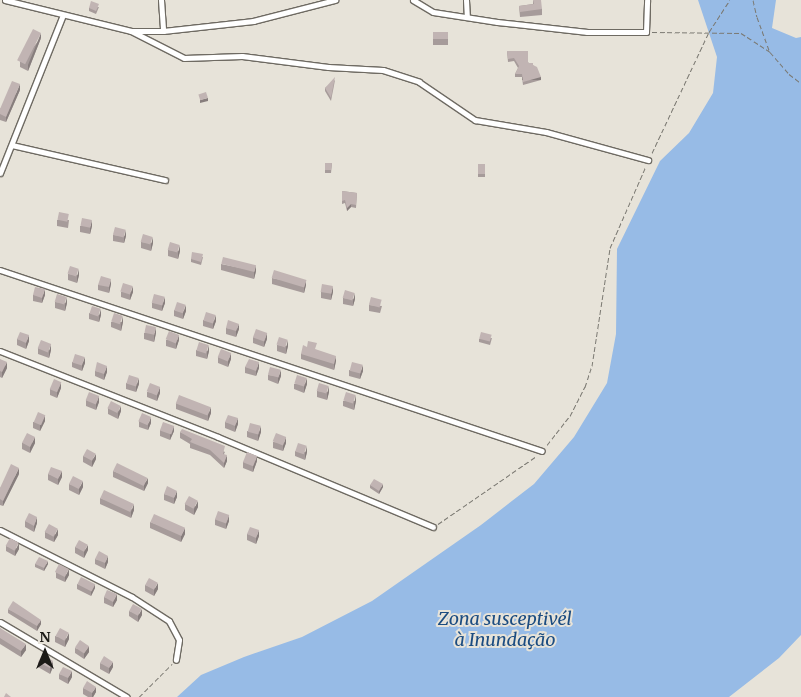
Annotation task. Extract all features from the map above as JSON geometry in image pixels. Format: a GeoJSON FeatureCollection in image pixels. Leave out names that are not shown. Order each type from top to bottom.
{"type":"FeatureCollection","features":[{"type":"Feature","properties":{"kind":"lane"},"geometry":{"type":"LineString","coordinates":[[5,0],[131,31],[163,31],[253,21],[335,0]]}},
{"type":"Feature","properties":{"kind":"lane"},"geometry":{"type":"LineString","coordinates":[[161,0],[163,31]]}},
{"type":"Feature","properties":{"kind":"lane"},"geometry":{"type":"LineString","coordinates":[[413,0],[433,12],[553,29],[646,32],[646,0]]}},
{"type":"Feature","properties":{"kind":"lane"},"geometry":{"type":"LineString","coordinates":[[466,0],[467,17]]}},
{"type":"Feature","properties":{"kind":"lane"},"geometry":{"type":"LineString","coordinates":[[0,173],[63,15]]}},
{"type":"Feature","properties":{"kind":"lane"},"geometry":{"type":"LineString","coordinates":[[131,31],[184,58],[242,56],[328,67],[383,70],[419,82],[475,120],[546,132],[648,160]]}},
{"type":"Feature","properties":{"kind":"lane"},"geometry":{"type":"LineString","coordinates":[[12,145],[165,180]]}},
{"type":"Feature","properties":{"kind":"lane"},"geometry":{"type":"LineString","coordinates":[[0,270],[542,451]]}},
{"type":"Feature","properties":{"kind":"lane"},"geometry":{"type":"LineString","coordinates":[[0,351],[218,437],[433,527]]}},
{"type":"Feature","properties":{"kind":"lane"},"geometry":{"type":"LineString","coordinates":[[0,530],[132,597],[169,621],[179,640],[176,660]]}},
{"type":"Feature","properties":{"kind":"lane"},"geometry":{"type":"LineString","coordinates":[[0,622],[127,697]]}},
{"type":"Feature","properties":{"kind":"path"},"geometry":{"type":"LineString","coordinates":[[433,527],[524,467],[542,451],[570,416],[588,380],[592,366],[610,248],[648,160],[709,32],[730,0]]}},
{"type":"Feature","properties":{"kind":"path"},"geometry":{"type":"LineString","coordinates":[[753,0],[770,52]]}},
{"type":"Feature","properties":{"kind":"path"},"geometry":{"type":"LineString","coordinates":[[646,32],[741,33],[770,52],[789,74],[801,83]]}},
{"type":"Feature","properties":{"kind":"path"},"geometry":{"type":"LineString","coordinates":[[139,697],[176,660]]}},
{"type":"Feature","properties":{"kind":"water","name":"Zona susceptivél à Inundação"},"geometry":{"type":"Polygon","coordinates":[[[698,0],[776,0],[772,28],[796,38],[801,37],[801,635],[779,658],[729,697],[177,697],[201,675],[244,657],[302,637],[372,601],[481,525],[534,484],[574,437],[607,383],[616,334],[617,249],[660,161],[689,133],[713,93],[717,57],[698,0]]]}},
{"type":"Feature","properties":{"kind":"building"},"geometry":{"type":"Polygon","coordinates":[[[533,0],[541,0],[542,9],[520,12],[519,6],[534,4],[533,0]]]}},
{"type":"Feature","properties":{"kind":"building"},"geometry":{"type":"Polygon","coordinates":[[[91,1],[99,4],[96,11],[89,8],[91,1]]]}},
{"type":"Feature","properties":{"kind":"building"},"geometry":{"type":"Polygon","coordinates":[[[33,29],[41,33],[25,64],[17,60],[33,29]]]}},
{"type":"Feature","properties":{"kind":"building"},"geometry":{"type":"Polygon","coordinates":[[[433,32],[448,32],[448,39],[433,39],[433,32]]]}},
{"type":"Feature","properties":{"kind":"building"},"geometry":{"type":"Polygon","coordinates":[[[507,51],[528,51],[528,63],[533,63],[537,67],[541,77],[523,82],[522,74],[515,74],[519,66],[514,58],[508,59],[507,51]]]}},
{"type":"Feature","properties":{"kind":"building"},"geometry":{"type":"Polygon","coordinates":[[[335,77],[331,98],[325,88],[335,77]]]}},
{"type":"Feature","properties":{"kind":"building"},"geometry":{"type":"Polygon","coordinates":[[[12,81],[20,84],[6,117],[0,114],[0,109],[12,81]]]}},
{"type":"Feature","properties":{"kind":"building"},"geometry":{"type":"Polygon","coordinates":[[[206,92],[208,98],[200,100],[198,94],[206,92]]]}},
{"type":"Feature","properties":{"kind":"building"},"geometry":{"type":"Polygon","coordinates":[[[325,163],[332,163],[331,170],[325,170],[325,163]]]}},
{"type":"Feature","properties":{"kind":"building"},"geometry":{"type":"Polygon","coordinates":[[[478,164],[485,164],[485,174],[478,174],[478,164]]]}},
{"type":"Feature","properties":{"kind":"building"},"geometry":{"type":"Polygon","coordinates":[[[342,191],[357,193],[356,205],[351,204],[347,208],[345,200],[342,201],[342,191]]]}},
{"type":"Feature","properties":{"kind":"building"},"geometry":{"type":"Polygon","coordinates":[[[59,212],[69,214],[67,222],[57,220],[59,212]]]}},
{"type":"Feature","properties":{"kind":"building"},"geometry":{"type":"Polygon","coordinates":[[[82,218],[92,220],[90,228],[80,226],[82,218]]]}},
{"type":"Feature","properties":{"kind":"building"},"geometry":{"type":"Polygon","coordinates":[[[115,227],[126,230],[124,238],[113,235],[115,227]]]}},
{"type":"Feature","properties":{"kind":"building"},"geometry":{"type":"Polygon","coordinates":[[[143,234],[153,237],[150,245],[141,242],[143,234]]]}},
{"type":"Feature","properties":{"kind":"building"},"geometry":{"type":"Polygon","coordinates":[[[170,242],[180,245],[177,253],[168,250],[170,242]]]}},
{"type":"Feature","properties":{"kind":"building"},"geometry":{"type":"Polygon","coordinates":[[[192,252],[203,254],[201,262],[191,259],[192,252]]]}},
{"type":"Feature","properties":{"kind":"building"},"geometry":{"type":"Polygon","coordinates":[[[223,257],[256,265],[254,272],[221,264],[223,257]]]}},
{"type":"Feature","properties":{"kind":"building"},"geometry":{"type":"Polygon","coordinates":[[[70,266],[79,269],[76,276],[68,274],[70,266]]]}},
{"type":"Feature","properties":{"kind":"building"},"geometry":{"type":"Polygon","coordinates":[[[274,270],[307,280],[304,288],[272,278],[274,270]]]}},
{"type":"Feature","properties":{"kind":"building"},"geometry":{"type":"Polygon","coordinates":[[[101,276],[111,279],[109,287],[98,285],[101,276]]]}},
{"type":"Feature","properties":{"kind":"building"},"geometry":{"type":"Polygon","coordinates":[[[123,283],[133,286],[130,295],[120,292],[123,283]]]}},
{"type":"Feature","properties":{"kind":"building"},"geometry":{"type":"Polygon","coordinates":[[[322,284],[333,286],[331,294],[321,292],[322,284]]]}},
{"type":"Feature","properties":{"kind":"building"},"geometry":{"type":"Polygon","coordinates":[[[35,287],[45,289],[42,298],[33,295],[35,287]]]}},
{"type":"Feature","properties":{"kind":"building"},"geometry":{"type":"Polygon","coordinates":[[[345,290],[355,293],[352,301],[343,298],[345,290]]]}},
{"type":"Feature","properties":{"kind":"building"},"geometry":{"type":"Polygon","coordinates":[[[57,294],[67,297],[64,305],[55,302],[57,294]]]}},
{"type":"Feature","properties":{"kind":"building"},"geometry":{"type":"Polygon","coordinates":[[[154,294],[165,297],[162,306],[152,303],[154,294]]]}},
{"type":"Feature","properties":{"kind":"building"},"geometry":{"type":"Polygon","coordinates":[[[371,297],[382,300],[380,308],[369,305],[371,297]]]}},
{"type":"Feature","properties":{"kind":"building"},"geometry":{"type":"Polygon","coordinates":[[[177,302],[186,305],[183,313],[174,311],[177,302]]]}},
{"type":"Feature","properties":{"kind":"building"},"geometry":{"type":"Polygon","coordinates":[[[92,306],[101,309],[98,316],[90,314],[92,306]]]}},
{"type":"Feature","properties":{"kind":"building"},"geometry":{"type":"Polygon","coordinates":[[[206,312],[216,315],[213,324],[203,321],[206,312]]]}},
{"type":"Feature","properties":{"kind":"building"},"geometry":{"type":"Polygon","coordinates":[[[114,313],[123,316],[120,324],[111,322],[114,313]]]}},
{"type":"Feature","properties":{"kind":"building"},"geometry":{"type":"Polygon","coordinates":[[[228,320],[239,324],[236,331],[226,328],[228,320]]]}},
{"type":"Feature","properties":{"kind":"building"},"geometry":{"type":"Polygon","coordinates":[[[146,325],[156,327],[154,335],[144,333],[146,325]]]}},
{"type":"Feature","properties":{"kind":"building"},"geometry":{"type":"Polygon","coordinates":[[[256,329],[267,333],[264,342],[253,337],[256,329]]]}},
{"type":"Feature","properties":{"kind":"building"},"geometry":{"type":"Polygon","coordinates":[[[169,331],[179,335],[176,343],[166,339],[169,331]]]}},
{"type":"Feature","properties":{"kind":"building"},"geometry":{"type":"Polygon","coordinates":[[[20,332],[29,335],[26,343],[17,339],[20,332]]]}},
{"type":"Feature","properties":{"kind":"building"},"geometry":{"type":"Polygon","coordinates":[[[481,332],[492,335],[490,342],[479,339],[481,332]]]}},
{"type":"Feature","properties":{"kind":"building"},"geometry":{"type":"Polygon","coordinates":[[[279,337],[288,340],[285,347],[277,345],[279,337]]]}},
{"type":"Feature","properties":{"kind":"building"},"geometry":{"type":"Polygon","coordinates":[[[41,340],[51,344],[48,352],[38,348],[41,340]]]}},
{"type":"Feature","properties":{"kind":"building"},"geometry":{"type":"Polygon","coordinates":[[[308,341],[317,343],[315,349],[336,356],[334,364],[301,354],[303,345],[307,347],[308,341]]]}},
{"type":"Feature","properties":{"kind":"building"},"geometry":{"type":"Polygon","coordinates":[[[199,342],[209,345],[206,354],[196,351],[199,342]]]}},
{"type":"Feature","properties":{"kind":"building"},"geometry":{"type":"Polygon","coordinates":[[[221,349],[231,353],[228,361],[218,357],[221,349]]]}},
{"type":"Feature","properties":{"kind":"building"},"geometry":{"type":"Polygon","coordinates":[[[75,354],[85,357],[82,366],[72,363],[75,354]]]}},
{"type":"Feature","properties":{"kind":"building"},"geometry":{"type":"Polygon","coordinates":[[[0,359],[7,362],[2,372],[0,371],[0,359]]]}},
{"type":"Feature","properties":{"kind":"building"},"geometry":{"type":"Polygon","coordinates":[[[249,359],[259,362],[256,371],[245,367],[249,359]]]}},
{"type":"Feature","properties":{"kind":"building"},"geometry":{"type":"Polygon","coordinates":[[[97,362],[107,366],[104,374],[95,371],[97,362]]]}},
{"type":"Feature","properties":{"kind":"building"},"geometry":{"type":"Polygon","coordinates":[[[352,362],[363,365],[360,374],[350,371],[352,362]]]}},
{"type":"Feature","properties":{"kind":"building"},"geometry":{"type":"Polygon","coordinates":[[[270,367],[281,370],[279,378],[268,375],[270,367]]]}},
{"type":"Feature","properties":{"kind":"building"},"geometry":{"type":"Polygon","coordinates":[[[129,375],[139,378],[136,387],[126,384],[129,375]]]}},
{"type":"Feature","properties":{"kind":"building"},"geometry":{"type":"Polygon","coordinates":[[[297,375],[307,378],[304,387],[294,384],[297,375]]]}},
{"type":"Feature","properties":{"kind":"building"},"geometry":{"type":"Polygon","coordinates":[[[54,379],[61,382],[57,392],[50,389],[54,379]]]}},
{"type":"Feature","properties":{"kind":"building"},"geometry":{"type":"Polygon","coordinates":[[[150,383],[160,387],[157,395],[147,391],[150,383]]]}},
{"type":"Feature","properties":{"kind":"building"},"geometry":{"type":"Polygon","coordinates":[[[319,383],[329,386],[326,394],[317,391],[319,383]]]}},
{"type":"Feature","properties":{"kind":"building"},"geometry":{"type":"Polygon","coordinates":[[[89,392],[99,396],[96,404],[86,400],[89,392]]]}},
{"type":"Feature","properties":{"kind":"building"},"geometry":{"type":"Polygon","coordinates":[[[346,392],[356,395],[353,404],[343,401],[346,392]]]}},
{"type":"Feature","properties":{"kind":"building"},"geometry":{"type":"Polygon","coordinates":[[[179,395],[211,407],[208,416],[176,403],[179,395]]]}},
{"type":"Feature","properties":{"kind":"building"},"geometry":{"type":"Polygon","coordinates":[[[111,401],[121,406],[117,413],[107,408],[111,401]]]}},
{"type":"Feature","properties":{"kind":"building"},"geometry":{"type":"Polygon","coordinates":[[[38,412],[45,415],[41,425],[34,422],[38,412]]]}},
{"type":"Feature","properties":{"kind":"building"},"geometry":{"type":"Polygon","coordinates":[[[142,413],[151,417],[147,425],[138,421],[142,413]]]}},
{"type":"Feature","properties":{"kind":"building"},"geometry":{"type":"Polygon","coordinates":[[[228,415],[238,418],[235,426],[225,422],[228,415]]]}},
{"type":"Feature","properties":{"kind":"building"},"geometry":{"type":"Polygon","coordinates":[[[163,422],[174,426],[171,435],[160,430],[163,422]]]}},
{"type":"Feature","properties":{"kind":"building"},"geometry":{"type":"Polygon","coordinates":[[[250,423],[261,426],[258,435],[248,432],[250,423]]]}},
{"type":"Feature","properties":{"kind":"building"},"geometry":{"type":"Polygon","coordinates":[[[182,429],[225,446],[223,454],[227,455],[224,463],[210,450],[190,442],[192,439],[180,432],[182,429]]]}},
{"type":"Feature","properties":{"kind":"building"},"geometry":{"type":"Polygon","coordinates":[[[27,433],[35,437],[30,447],[22,443],[27,433]]]}},
{"type":"Feature","properties":{"kind":"building"},"geometry":{"type":"Polygon","coordinates":[[[276,433],[286,437],[283,445],[273,441],[276,433]]]}},
{"type":"Feature","properties":{"kind":"building"},"geometry":{"type":"Polygon","coordinates":[[[298,443],[307,446],[304,454],[295,452],[298,443]]]}},
{"type":"Feature","properties":{"kind":"building"},"geometry":{"type":"Polygon","coordinates":[[[87,449],[96,454],[92,461],[83,456],[87,449]]]}},
{"type":"Feature","properties":{"kind":"building"},"geometry":{"type":"Polygon","coordinates":[[[247,452],[257,456],[253,466],[243,462],[247,452]]]}},
{"type":"Feature","properties":{"kind":"building"},"geometry":{"type":"Polygon","coordinates":[[[117,463],[148,478],[144,486],[113,471],[117,463]]]}},
{"type":"Feature","properties":{"kind":"building"},"geometry":{"type":"Polygon","coordinates":[[[11,464],[19,468],[3,501],[0,499],[0,488],[11,464]]]}},
{"type":"Feature","properties":{"kind":"building"},"geometry":{"type":"Polygon","coordinates":[[[51,467],[62,471],[58,479],[48,474],[51,467]]]}},
{"type":"Feature","properties":{"kind":"building"},"geometry":{"type":"Polygon","coordinates":[[[73,476],[83,481],[79,489],[69,484],[73,476]]]}},
{"type":"Feature","properties":{"kind":"building"},"geometry":{"type":"Polygon","coordinates":[[[374,479],[383,484],[379,491],[370,485],[374,479]]]}},
{"type":"Feature","properties":{"kind":"building"},"geometry":{"type":"Polygon","coordinates":[[[167,486],[177,491],[174,498],[164,494],[167,486]]]}},
{"type":"Feature","properties":{"kind":"building"},"geometry":{"type":"Polygon","coordinates":[[[104,490],[134,504],[130,512],[100,498],[104,490]]]}},
{"type":"Feature","properties":{"kind":"building"},"geometry":{"type":"Polygon","coordinates":[[[189,496],[198,501],[193,509],[185,504],[189,496]]]}},
{"type":"Feature","properties":{"kind":"building"},"geometry":{"type":"Polygon","coordinates":[[[218,511],[229,515],[226,524],[215,519],[218,511]]]}},
{"type":"Feature","properties":{"kind":"building"},"geometry":{"type":"Polygon","coordinates":[[[29,513],[37,517],[34,526],[25,521],[29,513]]]}},
{"type":"Feature","properties":{"kind":"building"},"geometry":{"type":"Polygon","coordinates":[[[154,514],[185,528],[181,536],[150,522],[154,514]]]}},
{"type":"Feature","properties":{"kind":"building"},"geometry":{"type":"Polygon","coordinates":[[[49,524],[58,529],[53,537],[45,532],[49,524]]]}},
{"type":"Feature","properties":{"kind":"building"},"geometry":{"type":"Polygon","coordinates":[[[250,527],[259,530],[256,538],[247,534],[250,527]]]}},
{"type":"Feature","properties":{"kind":"building"},"geometry":{"type":"Polygon","coordinates":[[[10,538],[19,543],[14,551],[6,546],[10,538]]]}},
{"type":"Feature","properties":{"kind":"building"},"geometry":{"type":"Polygon","coordinates":[[[79,540],[88,545],[84,552],[75,547],[79,540]]]}},
{"type":"Feature","properties":{"kind":"building"},"geometry":{"type":"Polygon","coordinates":[[[99,551],[108,556],[105,563],[95,559],[99,551]]]}},
{"type":"Feature","properties":{"kind":"building"},"geometry":{"type":"Polygon","coordinates":[[[39,557],[48,561],[44,568],[35,564],[39,557]]]}},
{"type":"Feature","properties":{"kind":"building"},"geometry":{"type":"Polygon","coordinates":[[[59,564],[69,569],[65,577],[55,572],[59,564]]]}},
{"type":"Feature","properties":{"kind":"building"},"geometry":{"type":"Polygon","coordinates":[[[81,577],[95,584],[92,591],[77,584],[81,577]]]}},
{"type":"Feature","properties":{"kind":"building"},"geometry":{"type":"Polygon","coordinates":[[[149,578],[158,583],[154,590],[145,585],[149,578]]]}},
{"type":"Feature","properties":{"kind":"building"},"geometry":{"type":"Polygon","coordinates":[[[107,590],[117,594],[113,602],[104,597],[107,590]]]}},
{"type":"Feature","properties":{"kind":"building"},"geometry":{"type":"Polygon","coordinates":[[[13,601],[41,620],[37,626],[8,609],[13,601]]]}},
{"type":"Feature","properties":{"kind":"building"},"geometry":{"type":"Polygon","coordinates":[[[133,604],[142,609],[138,616],[129,611],[133,604]]]}},
{"type":"Feature","properties":{"kind":"building"},"geometry":{"type":"Polygon","coordinates":[[[0,628],[26,644],[21,651],[0,638],[0,628]]]}},
{"type":"Feature","properties":{"kind":"building"},"geometry":{"type":"Polygon","coordinates":[[[60,628],[69,633],[64,641],[56,636],[60,628]]]}},
{"type":"Feature","properties":{"kind":"building"},"geometry":{"type":"Polygon","coordinates":[[[80,640],[89,646],[84,654],[75,647],[80,640]]]}},
{"type":"Feature","properties":{"kind":"building"},"geometry":{"type":"Polygon","coordinates":[[[43,654],[53,661],[50,668],[38,662],[43,654]]]}},
{"type":"Feature","properties":{"kind":"building"},"geometry":{"type":"Polygon","coordinates":[[[104,656],[113,662],[109,668],[100,663],[104,656]]]}},
{"type":"Feature","properties":{"kind":"building"},"geometry":{"type":"Polygon","coordinates":[[[63,667],[72,671],[68,678],[59,674],[63,667]]]}},
{"type":"Feature","properties":{"kind":"building"},"geometry":{"type":"Polygon","coordinates":[[[87,681],[96,687],[92,693],[83,688],[87,681]]]}}]}
